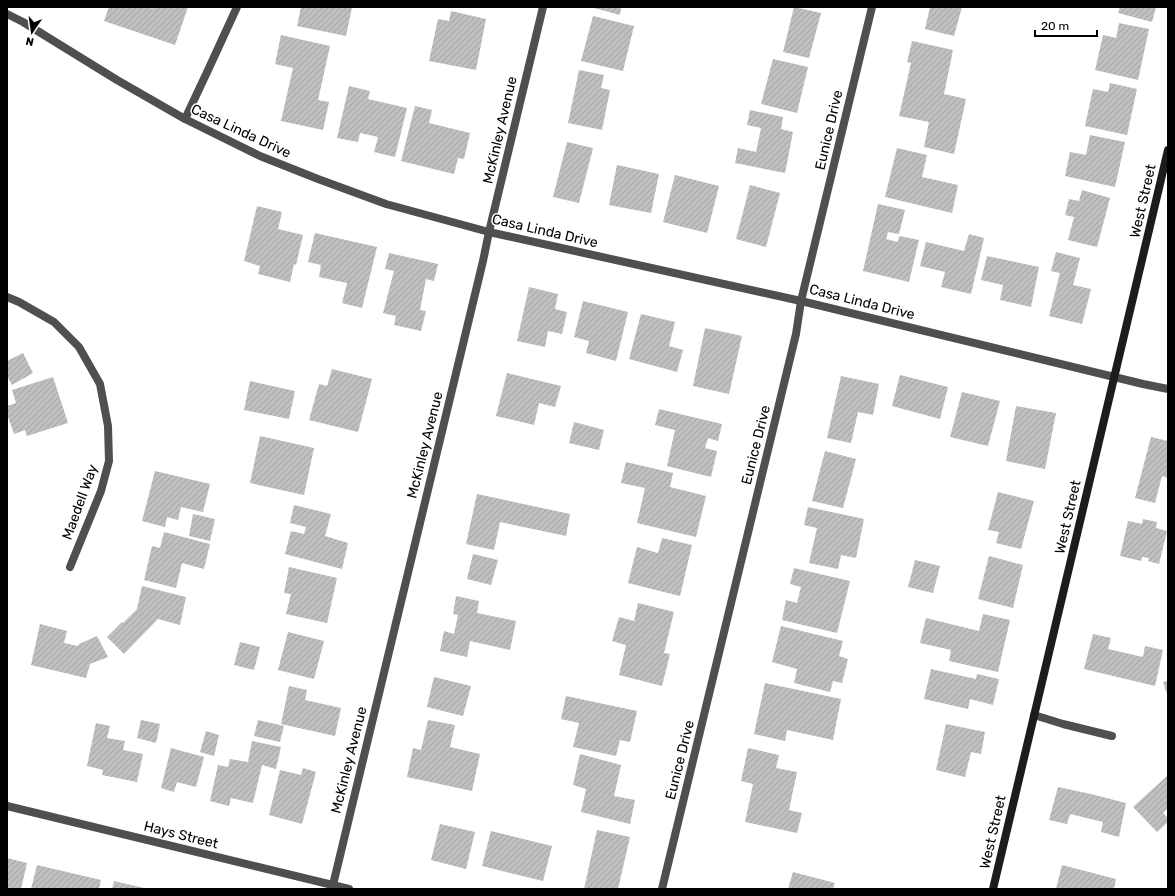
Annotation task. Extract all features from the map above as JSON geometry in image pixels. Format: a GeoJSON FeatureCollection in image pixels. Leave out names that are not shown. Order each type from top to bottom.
{"type":"FeatureCollection","features":[{"type":"Feature","properties":{"kind":"main road","name":"West Street"},"geometry":{"type":"LineString","coordinates":[[993,889],[1168,150]]}},
{"type":"Feature","properties":{"kind":"street"},"geometry":{"type":"LineString","coordinates":[[185,119],[237,7]]}},
{"type":"Feature","properties":{"kind":"street","name":"McKinley Avenue"},"geometry":{"type":"LineString","coordinates":[[333,887],[543,7]]}},
{"type":"Feature","properties":{"kind":"street","name":"Eunice Drive"},"geometry":{"type":"LineString","coordinates":[[662,889],[796,334],[801,301],[872,7]]}},
{"type":"Feature","properties":{"kind":"street","name":"Casa Linda Drive"},"geometry":{"type":"LineString","coordinates":[[7,14],[23,22],[117,80],[185,119],[260,156],[386,204],[489,232],[801,301],[1168,389]]}},
{"type":"Feature","properties":{"kind":"street","name":"Maedell Way"},"geometry":{"type":"LineString","coordinates":[[7,297],[19,302],[54,322],[79,347],[100,384],[108,426],[109,461],[101,491],[70,567]]}},
{"type":"Feature","properties":{"kind":"street"},"geometry":{"type":"LineString","coordinates":[[1034,715],[1112,736]]}},
{"type":"Feature","properties":{"kind":"street","name":"Hays Street"},"geometry":{"type":"LineString","coordinates":[[7,806],[333,887],[349,889]]}},
{"type":"Feature","properties":{"kind":"building"},"geometry":{"type":"Polygon","coordinates":[[[109,7],[149,7],[153,9],[154,7],[188,7],[175,45],[104,21],[109,7]]]}},
{"type":"Feature","properties":{"kind":"building"},"geometry":{"type":"Polygon","coordinates":[[[301,7],[352,7],[346,36],[297,26],[301,7]]]}},
{"type":"Feature","properties":{"kind":"building"},"geometry":{"type":"Polygon","coordinates":[[[621,7],[620,15],[594,8],[621,7]]]}},
{"type":"Feature","properties":{"kind":"building"},"geometry":{"type":"Polygon","coordinates":[[[794,7],[821,13],[809,58],[783,52],[794,7]]]}},
{"type":"Feature","properties":{"kind":"building"},"geometry":{"type":"Polygon","coordinates":[[[930,7],[962,7],[954,36],[925,29],[930,7]]]}},
{"type":"Feature","properties":{"kind":"building"},"geometry":{"type":"Polygon","coordinates":[[[1120,7],[1156,7],[1152,22],[1118,13],[1120,7]]]}},
{"type":"Feature","properties":{"kind":"building"},"geometry":{"type":"Polygon","coordinates":[[[451,11],[486,19],[476,70],[429,61],[438,19],[449,21],[451,11]]]}},
{"type":"Feature","properties":{"kind":"building"},"geometry":{"type":"Polygon","coordinates":[[[593,16],[634,26],[623,71],[581,61],[593,16]]]}},
{"type":"Feature","properties":{"kind":"building"},"geometry":{"type":"Polygon","coordinates":[[[1119,23],[1149,29],[1138,80],[1095,70],[1103,35],[1116,38],[1119,23]]]}},
{"type":"Feature","properties":{"kind":"building"},"geometry":{"type":"Polygon","coordinates":[[[281,35],[330,46],[318,100],[329,102],[323,130],[281,121],[293,68],[275,64],[281,35]]]}},
{"type":"Feature","properties":{"kind":"building"},"geometry":{"type":"Polygon","coordinates":[[[912,41],[953,50],[944,94],[966,99],[954,154],[924,147],[929,122],[899,116],[911,63],[907,62],[912,41]]]}},
{"type":"Feature","properties":{"kind":"building"},"geometry":{"type":"Polygon","coordinates":[[[773,59],[808,67],[797,113],[761,104],[773,59]]]}},
{"type":"Feature","properties":{"kind":"building"},"geometry":{"type":"Polygon","coordinates":[[[579,70],[604,75],[601,88],[610,90],[602,130],[568,123],[579,70]]]}},
{"type":"Feature","properties":{"kind":"building"},"geometry":{"type":"Polygon","coordinates":[[[1110,83],[1137,89],[1127,135],[1085,126],[1093,89],[1108,92],[1110,83]]]}},
{"type":"Feature","properties":{"kind":"building"},"geometry":{"type":"Polygon","coordinates":[[[349,86],[370,91],[368,99],[407,108],[395,157],[374,152],[378,137],[360,133],[358,142],[337,138],[349,86]]]}},
{"type":"Feature","properties":{"kind":"building"},"geometry":{"type":"Polygon","coordinates":[[[415,106],[432,110],[429,123],[470,133],[464,159],[458,158],[454,174],[401,161],[415,106]]]}},
{"type":"Feature","properties":{"kind":"building"},"geometry":{"type":"Polygon","coordinates":[[[750,110],[783,117],[781,129],[793,132],[785,173],[735,163],[738,148],[756,152],[761,128],[747,125],[750,110]]]}},
{"type":"Feature","properties":{"kind":"building"},"geometry":{"type":"Polygon","coordinates":[[[1090,135],[1125,142],[1115,187],[1065,176],[1070,152],[1086,155],[1090,135]]]}},
{"type":"Feature","properties":{"kind":"building"},"geometry":{"type":"Polygon","coordinates":[[[567,142],[593,148],[579,203],[553,197],[567,142]]]}},
{"type":"Feature","properties":{"kind":"building"},"geometry":{"type":"Polygon","coordinates":[[[897,148],[927,155],[922,177],[958,185],[952,213],[885,197],[897,148]]]}},
{"type":"Feature","properties":{"kind":"building"},"geometry":{"type":"Polygon","coordinates":[[[617,165],[659,174],[651,213],[609,205],[617,165]]]}},
{"type":"Feature","properties":{"kind":"building"},"geometry":{"type":"Polygon","coordinates":[[[675,175],[719,186],[707,233],[663,222],[675,175]]]}},
{"type":"Feature","properties":{"kind":"building"},"geometry":{"type":"Polygon","coordinates":[[[750,185],[780,193],[766,247],[736,239],[750,185]]]}},
{"type":"Feature","properties":{"kind":"building"},"geometry":{"type":"Polygon","coordinates":[[[1082,190],[1110,198],[1097,247],[1068,240],[1074,217],[1065,215],[1069,199],[1079,201],[1082,190]]]}},
{"type":"Feature","properties":{"kind":"building"},"geometry":{"type":"Polygon","coordinates":[[[878,204],[905,210],[899,234],[888,232],[886,239],[898,242],[899,236],[919,240],[909,282],[863,271],[878,204]]]}},
{"type":"Feature","properties":{"kind":"building"},"geometry":{"type":"Polygon","coordinates":[[[257,206],[282,212],[278,229],[303,235],[296,265],[294,264],[290,282],[258,274],[260,266],[244,261],[257,206]]]}},
{"type":"Feature","properties":{"kind":"building"},"geometry":{"type":"Polygon","coordinates":[[[315,233],[377,247],[362,308],[342,303],[347,283],[319,277],[321,265],[308,262],[315,233]]]}},
{"type":"Feature","properties":{"kind":"building"},"geometry":{"type":"Polygon","coordinates":[[[969,234],[984,238],[971,294],[941,287],[945,272],[920,266],[926,242],[964,251],[969,234]]]}},
{"type":"Feature","properties":{"kind":"building"},"geometry":{"type":"Polygon","coordinates":[[[1056,252],[1080,258],[1073,285],[1091,289],[1082,324],[1049,316],[1060,273],[1051,271],[1056,252]]]}},
{"type":"Feature","properties":{"kind":"building"},"geometry":{"type":"Polygon","coordinates":[[[389,253],[438,264],[434,281],[426,279],[420,310],[426,311],[421,331],[394,325],[396,316],[383,313],[394,271],[385,269],[389,253]]]}},
{"type":"Feature","properties":{"kind":"building"},"geometry":{"type":"Polygon","coordinates":[[[987,256],[1039,267],[1031,307],[1000,300],[1003,285],[981,280],[987,256]]]}},
{"type":"Feature","properties":{"kind":"building"},"geometry":{"type":"Polygon","coordinates":[[[529,287],[558,294],[555,309],[567,312],[562,334],[548,331],[545,347],[517,341],[529,287]]]}},
{"type":"Feature","properties":{"kind":"building"},"geometry":{"type":"Polygon","coordinates":[[[583,301],[628,312],[616,361],[586,353],[589,341],[574,337],[583,301]]]}},
{"type":"Feature","properties":{"kind":"building"},"geometry":{"type":"Polygon","coordinates":[[[641,314],[675,322],[669,346],[683,350],[677,372],[629,359],[641,314]]]}},
{"type":"Feature","properties":{"kind":"building"},"geometry":{"type":"Polygon","coordinates":[[[705,328],[742,336],[729,394],[693,386],[705,328]]]}},
{"type":"Feature","properties":{"kind":"building"},"geometry":{"type":"Polygon","coordinates":[[[23,353],[33,373],[12,385],[7,376],[7,361],[23,353]]]}},
{"type":"Feature","properties":{"kind":"building"},"geometry":{"type":"Polygon","coordinates":[[[332,369],[372,379],[358,432],[309,420],[319,384],[327,386],[332,369]]]}},
{"type":"Feature","properties":{"kind":"building"},"geometry":{"type":"Polygon","coordinates":[[[507,373],[561,386],[555,407],[539,403],[534,425],[496,416],[507,373]]]}},
{"type":"Feature","properties":{"kind":"building"},"geometry":{"type":"Polygon","coordinates":[[[900,375],[948,387],[940,419],[892,406],[900,375]]]}},
{"type":"Feature","properties":{"kind":"building"},"geometry":{"type":"Polygon","coordinates":[[[841,376],[879,384],[873,415],[858,412],[851,443],[827,438],[841,376]]]}},
{"type":"Feature","properties":{"kind":"building"},"geometry":{"type":"Polygon","coordinates":[[[53,377],[68,423],[27,436],[25,430],[14,434],[7,414],[7,406],[16,403],[12,390],[53,377]]]}},
{"type":"Feature","properties":{"kind":"building"},"geometry":{"type":"Polygon","coordinates":[[[250,381],[295,391],[289,419],[244,410],[250,381]]]}},
{"type":"Feature","properties":{"kind":"building"},"geometry":{"type":"Polygon","coordinates":[[[962,392],[1000,401],[988,446],[950,437],[962,392]]]}},
{"type":"Feature","properties":{"kind":"building"},"geometry":{"type":"Polygon","coordinates":[[[1016,406],[1056,413],[1045,469],[1006,461],[1016,406]]]}},
{"type":"Feature","properties":{"kind":"building"},"geometry":{"type":"Polygon","coordinates":[[[659,409],[722,424],[718,441],[708,438],[705,448],[717,451],[711,477],[667,466],[675,430],[655,425],[659,409]]]}},
{"type":"Feature","properties":{"kind":"building"},"geometry":{"type":"Polygon","coordinates":[[[574,422],[604,430],[599,450],[569,443],[574,422]]]}},
{"type":"Feature","properties":{"kind":"building"},"geometry":{"type":"Polygon","coordinates":[[[260,436],[314,448],[304,495],[250,483],[260,436]]]}},
{"type":"Feature","properties":{"kind":"building"},"geometry":{"type":"Polygon","coordinates":[[[1151,437],[1168,441],[1168,478],[1162,476],[1155,503],[1135,498],[1151,437]]]}},
{"type":"Feature","properties":{"kind":"building"},"geometry":{"type":"Polygon","coordinates":[[[825,451],[856,459],[843,508],[812,501],[825,451]]]}},
{"type":"Feature","properties":{"kind":"building"},"geometry":{"type":"Polygon","coordinates":[[[626,462],[673,473],[670,487],[706,496],[696,537],[637,523],[645,488],[621,483],[626,462]]]}},
{"type":"Feature","properties":{"kind":"building"},"geometry":{"type":"Polygon","coordinates":[[[155,471],[210,484],[203,512],[181,507],[178,520],[167,517],[165,527],[142,521],[155,471]]]}},
{"type":"Feature","properties":{"kind":"building"},"geometry":{"type":"Polygon","coordinates":[[[998,492],[1034,501],[1021,549],[996,543],[999,532],[988,530],[998,492]]]}},
{"type":"Feature","properties":{"kind":"building"},"geometry":{"type":"Polygon","coordinates":[[[477,494],[570,514],[566,536],[500,522],[494,550],[466,544],[477,494]]]}},
{"type":"Feature","properties":{"kind":"building"},"geometry":{"type":"Polygon","coordinates":[[[294,505],[331,514],[325,536],[348,543],[342,569],[285,554],[291,531],[304,534],[306,527],[290,523],[294,505]]]}},
{"type":"Feature","properties":{"kind":"building"},"geometry":{"type":"Polygon","coordinates":[[[808,507],[864,519],[856,558],[841,555],[838,569],[809,563],[817,528],[804,525],[808,507]]]}},
{"type":"Feature","properties":{"kind":"building"},"geometry":{"type":"Polygon","coordinates":[[[193,514],[215,519],[210,541],[189,536],[193,514]]]}},
{"type":"Feature","properties":{"kind":"building"},"geometry":{"type":"Polygon","coordinates":[[[1143,519],[1157,522],[1156,528],[1167,531],[1159,564],[1148,561],[1149,558],[1142,557],[1141,561],[1120,556],[1128,521],[1142,524],[1143,519]]]}},
{"type":"Feature","properties":{"kind":"building"},"geometry":{"type":"Polygon","coordinates":[[[164,532],[210,544],[204,569],[182,563],[176,588],[144,580],[152,546],[160,548],[164,532]]]}},
{"type":"Feature","properties":{"kind":"building"},"geometry":{"type":"Polygon","coordinates":[[[662,538],[692,545],[680,596],[628,583],[637,547],[658,553],[662,538]]]}},
{"type":"Feature","properties":{"kind":"building"},"geometry":{"type":"Polygon","coordinates":[[[473,554],[498,560],[491,585],[467,579],[473,554]]]}},
{"type":"Feature","properties":{"kind":"building"},"geometry":{"type":"Polygon","coordinates":[[[989,556],[1023,565],[1013,608],[978,599],[989,556]]]}},
{"type":"Feature","properties":{"kind":"building"},"geometry":{"type":"Polygon","coordinates":[[[915,560],[940,566],[933,593],[908,587],[915,560]]]}},
{"type":"Feature","properties":{"kind":"building"},"geometry":{"type":"Polygon","coordinates":[[[289,567],[337,578],[327,623],[286,614],[291,594],[284,593],[289,567]]]}},
{"type":"Feature","properties":{"kind":"building"},"geometry":{"type":"Polygon","coordinates":[[[794,568],[850,581],[837,633],[782,620],[786,600],[797,603],[801,587],[790,584],[794,568]]]}},
{"type":"Feature","properties":{"kind":"building"},"geometry":{"type":"Polygon","coordinates":[[[142,586],[186,597],[180,625],[158,619],[124,654],[107,637],[137,609],[142,586]]]}},
{"type":"Feature","properties":{"kind":"building"},"geometry":{"type":"Polygon","coordinates":[[[456,596],[479,601],[477,613],[516,621],[510,650],[470,641],[467,657],[440,651],[444,631],[454,634],[458,615],[453,614],[456,596]]]}},
{"type":"Feature","properties":{"kind":"building"},"geometry":{"type":"Polygon","coordinates":[[[638,603],[674,612],[664,653],[670,654],[662,686],[619,675],[626,645],[612,641],[619,617],[634,621],[638,603]]]}},
{"type":"Feature","properties":{"kind":"building"},"geometry":{"type":"Polygon","coordinates":[[[983,614],[1010,620],[998,672],[949,661],[951,650],[920,643],[926,618],[979,631],[983,614]]]}},
{"type":"Feature","properties":{"kind":"building"},"geometry":{"type":"Polygon","coordinates":[[[40,624],[67,631],[64,643],[78,646],[79,644],[97,636],[108,657],[90,664],[86,678],[31,665],[40,624]]]}},
{"type":"Feature","properties":{"kind":"building"},"geometry":{"type":"Polygon","coordinates":[[[781,626],[843,641],[839,656],[848,659],[842,683],[833,681],[830,692],[794,683],[797,669],[772,662],[781,626]]]}},
{"type":"Feature","properties":{"kind":"building"},"geometry":{"type":"Polygon","coordinates":[[[288,632],[324,641],[314,679],[278,670],[288,632]]]}},
{"type":"Feature","properties":{"kind":"building"},"geometry":{"type":"Polygon","coordinates":[[[1093,634],[1111,638],[1108,649],[1143,657],[1145,646],[1163,650],[1155,686],[1084,669],[1093,634]]]}},
{"type":"Feature","properties":{"kind":"building"},"geometry":{"type":"Polygon","coordinates":[[[240,642],[260,647],[254,670],[234,665],[240,642]]]}},
{"type":"Feature","properties":{"kind":"building"},"geometry":{"type":"Polygon","coordinates":[[[931,669],[976,679],[977,674],[999,679],[993,705],[970,699],[968,709],[924,699],[931,669]]]}},
{"type":"Feature","properties":{"kind":"building"},"geometry":{"type":"Polygon","coordinates":[[[434,677],[471,686],[463,716],[427,707],[434,677]]]}},
{"type":"Feature","properties":{"kind":"building"},"geometry":{"type":"Polygon","coordinates":[[[1168,681],[1168,697],[1163,682],[1168,681]]]}},
{"type":"Feature","properties":{"kind":"building"},"geometry":{"type":"Polygon","coordinates":[[[765,683],[841,699],[833,740],[787,730],[785,741],[754,734],[765,683]]]}},
{"type":"Feature","properties":{"kind":"building"},"geometry":{"type":"Polygon","coordinates":[[[289,686],[307,690],[305,700],[341,708],[335,736],[281,724],[289,686]]]}},
{"type":"Feature","properties":{"kind":"building"},"geometry":{"type":"Polygon","coordinates":[[[566,696],[637,711],[630,742],[620,740],[616,756],[573,747],[579,723],[561,719],[566,696]]]}},
{"type":"Feature","properties":{"kind":"building"},"geometry":{"type":"Polygon","coordinates":[[[141,720],[160,724],[156,743],[137,738],[141,720]]]}},
{"type":"Feature","properties":{"kind":"building"},"geometry":{"type":"Polygon","coordinates":[[[258,720],[284,726],[280,742],[254,736],[258,720]]]}},
{"type":"Feature","properties":{"kind":"building"},"geometry":{"type":"Polygon","coordinates":[[[428,720],[455,725],[450,747],[480,754],[472,791],[407,777],[413,748],[421,750],[428,720]]]}},
{"type":"Feature","properties":{"kind":"building"},"geometry":{"type":"Polygon","coordinates":[[[96,723],[110,726],[107,738],[125,741],[123,750],[143,754],[137,782],[102,775],[103,770],[87,766],[96,723]]]}},
{"type":"Feature","properties":{"kind":"building"},"geometry":{"type":"Polygon","coordinates":[[[946,724],[985,732],[981,754],[971,752],[965,777],[936,770],[946,724]]]}},
{"type":"Feature","properties":{"kind":"building"},"geometry":{"type":"Polygon","coordinates":[[[206,731],[219,735],[214,756],[200,752],[206,731]]]}},
{"type":"Feature","properties":{"kind":"building"},"geometry":{"type":"Polygon","coordinates":[[[252,741],[281,747],[276,769],[262,765],[253,803],[231,798],[229,806],[210,801],[218,765],[228,767],[230,759],[248,762],[252,741]]]}},
{"type":"Feature","properties":{"kind":"building"},"geometry":{"type":"Polygon","coordinates":[[[171,748],[204,757],[196,787],[177,782],[174,792],[161,788],[171,748]]]}},
{"type":"Feature","properties":{"kind":"building"},"geometry":{"type":"Polygon","coordinates":[[[748,748],[779,755],[776,768],[797,772],[789,810],[802,813],[797,833],[745,822],[753,784],[741,781],[748,748]]]}},
{"type":"Feature","properties":{"kind":"building"},"geometry":{"type":"Polygon","coordinates":[[[580,754],[621,765],[614,796],[635,800],[630,824],[581,812],[586,789],[573,785],[580,754]]]}},
{"type":"Feature","properties":{"kind":"building"},"geometry":{"type":"Polygon","coordinates":[[[303,768],[316,772],[302,824],[269,815],[280,770],[301,775],[303,768]]]}},
{"type":"Feature","properties":{"kind":"building"},"geometry":{"type":"Polygon","coordinates":[[[1168,775],[1168,808],[1163,813],[1168,818],[1168,822],[1157,832],[1133,807],[1168,775]]]}},
{"type":"Feature","properties":{"kind":"building"},"geometry":{"type":"Polygon","coordinates":[[[1058,787],[1126,803],[1119,837],[1101,832],[1103,822],[1070,814],[1067,824],[1049,820],[1058,787]]]}},
{"type":"Feature","properties":{"kind":"building"},"geometry":{"type":"Polygon","coordinates":[[[440,824],[475,832],[466,869],[431,860],[440,824]]]}},
{"type":"Feature","properties":{"kind":"building"},"geometry":{"type":"Polygon","coordinates":[[[597,830],[630,837],[618,889],[584,889],[597,830]]]}},
{"type":"Feature","properties":{"kind":"building"},"geometry":{"type":"Polygon","coordinates":[[[491,831],[552,846],[543,881],[482,866],[491,831]]]}},
{"type":"Feature","properties":{"kind":"building"},"geometry":{"type":"Polygon","coordinates":[[[7,858],[27,863],[21,889],[7,889],[7,858]]]}},
{"type":"Feature","properties":{"kind":"building"},"geometry":{"type":"Polygon","coordinates":[[[37,865],[101,880],[99,889],[31,889],[37,865]]]}},
{"type":"Feature","properties":{"kind":"building"},"geometry":{"type":"Polygon","coordinates":[[[1062,865],[1116,879],[1114,889],[1056,889],[1062,865]]]}},
{"type":"Feature","properties":{"kind":"building"},"geometry":{"type":"Polygon","coordinates":[[[793,872],[835,883],[833,889],[788,889],[793,872]]]}},
{"type":"Feature","properties":{"kind":"building"},"geometry":{"type":"Polygon","coordinates":[[[114,881],[144,888],[112,889],[114,881]]]}}]}
